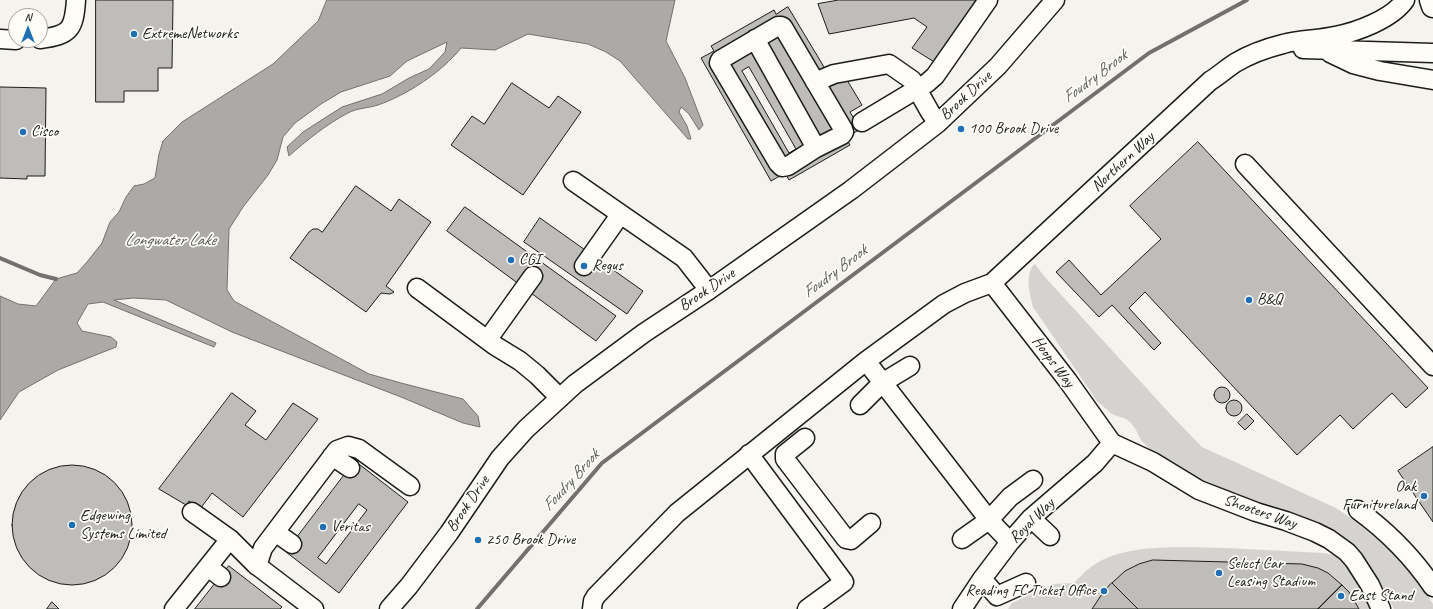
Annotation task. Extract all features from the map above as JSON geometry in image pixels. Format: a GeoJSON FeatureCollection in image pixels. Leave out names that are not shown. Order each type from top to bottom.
{"type":"FeatureCollection","features":[{"type":"Feature","properties":{"kind":"highway"},"geometry":{"type":"LineString","coordinates":[[1431,0],[1433,6]]}},
{"type":"Feature","properties":{"kind":"street"},"geometry":{"type":"LineString","coordinates":[[48,38],[63,34],[70,28],[74,18],[76,0]]}},
{"type":"Feature","properties":{"kind":"street"},"geometry":{"type":"LineString","coordinates":[[862,122],[918,89],[936,76],[988,0]]}},
{"type":"Feature","properties":{"kind":"street","name":"Brook Drive"},"geometry":{"type":"LineString","coordinates":[[389,609],[409,586],[449,533],[500,458],[526,429],[575,384],[644,333],[709,290],[851,190],[938,123],[998,66],[1055,0]]}},
{"type":"Feature","properties":{"kind":"street","name":"Northern Way"},"geometry":{"type":"LineString","coordinates":[[992,283],[1210,82],[1235,63],[1262,50],[1290,42],[1335,36],[1357,30],[1377,22],[1396,10],[1405,0]]}},
{"type":"Feature","properties":{"kind":"street"},"geometry":{"type":"LineString","coordinates":[[778,26],[783,27],[844,132],[842,135],[816,148],[788,166],[782,167],[778,163],[720,67],[720,60],[755,39],[778,26]]}},
{"type":"Feature","properties":{"kind":"street"},"geometry":{"type":"LineString","coordinates":[[755,39],[816,148]]}},
{"type":"Feature","properties":{"kind":"street","name":"Northern Way"},"geometry":{"type":"LineString","coordinates":[[1262,50],[1303,49],[1433,53]]}},
{"type":"Feature","properties":{"kind":"street","name":"Northern Way"},"geometry":{"type":"LineString","coordinates":[[1324,50],[1353,64],[1380,71],[1433,80]]}},
{"type":"Feature","properties":{"kind":"street"},"geometry":{"type":"LineString","coordinates":[[815,82],[834,74],[889,64],[912,80],[938,123]]}},
{"type":"Feature","properties":{"kind":"street"},"geometry":{"type":"LineString","coordinates":[[1245,164],[1433,366]]}},
{"type":"Feature","properties":{"kind":"street"},"geometry":{"type":"LineString","coordinates":[[573,181],[684,258],[709,290]]}},
{"type":"Feature","properties":{"kind":"street"},"geometry":{"type":"LineString","coordinates":[[584,266],[620,215]]}},
{"type":"Feature","properties":{"kind":"street"},"geometry":{"type":"LineString","coordinates":[[488,339],[533,276]]}},
{"type":"Feature","properties":{"kind":"street"},"geometry":{"type":"LineString","coordinates":[[592,609],[596,596],[677,513],[749,454],[866,361],[944,304],[965,293],[992,283]]}},
{"type":"Feature","properties":{"kind":"street","name":"Hoops Way"},"geometry":{"type":"LineString","coordinates":[[992,283],[1064,375],[1112,443]]}},
{"type":"Feature","properties":{"kind":"street"},"geometry":{"type":"LineString","coordinates":[[417,288],[488,339],[494,345],[520,361],[560,398]]}},
{"type":"Feature","properties":{"kind":"street"},"geometry":{"type":"LineString","coordinates":[[866,361],[989,520],[1010,542]]}},
{"type":"Feature","properties":{"kind":"street"},"geometry":{"type":"LineString","coordinates":[[860,405],[882,383],[910,366]]}},
{"type":"Feature","properties":{"kind":"street"},"geometry":{"type":"LineString","coordinates":[[805,438],[785,454],[784,459],[846,539],[851,540],[871,523]]}},
{"type":"Feature","properties":{"kind":"street","name":"Royal Way"},"geometry":{"type":"LineString","coordinates":[[962,609],[982,579],[1010,542],[1031,518],[1095,464],[1112,443]]}},
{"type":"Feature","properties":{"kind":"street","name":"Shooters Way"},"geometry":{"type":"LineString","coordinates":[[1112,443],[1153,462],[1199,490],[1256,512],[1286,521],[1329,539],[1347,552],[1354,560],[1370,585],[1381,609]]}},
{"type":"Feature","properties":{"kind":"street"},"geometry":{"type":"LineString","coordinates":[[257,566],[263,548],[337,450],[348,446],[359,449],[410,486]]}},
{"type":"Feature","properties":{"kind":"street"},"geometry":{"type":"LineString","coordinates":[[749,454],[844,582],[807,609]]}},
{"type":"Feature","properties":{"kind":"street"},"geometry":{"type":"LineString","coordinates":[[332,456],[350,468]]}},
{"type":"Feature","properties":{"kind":"street"},"geometry":{"type":"LineString","coordinates":[[962,539],[989,520],[1010,497],[1033,480]]}},
{"type":"Feature","properties":{"kind":"street"},"geometry":{"type":"LineString","coordinates":[[1358,510],[1380,527],[1412,558],[1433,587]]}},
{"type":"Feature","properties":{"kind":"street"},"geometry":{"type":"LineString","coordinates":[[192,512],[230,539],[257,566],[314,609]]}},
{"type":"Feature","properties":{"kind":"street"},"geometry":{"type":"LineString","coordinates":[[1031,518],[1050,536]]}},
{"type":"Feature","properties":{"kind":"street"},"geometry":{"type":"LineString","coordinates":[[276,532],[292,544]]}},
{"type":"Feature","properties":{"kind":"street"},"geometry":{"type":"LineString","coordinates":[[174,609],[214,572],[230,539]]}},
{"type":"Feature","properties":{"kind":"street"},"geometry":{"type":"LineString","coordinates":[[982,579],[995,603],[1026,583]]}},
{"type":"Feature","properties":{"kind":"street"},"geometry":{"type":"LineString","coordinates":[[602,609],[600,600],[613,585],[610,581]]}},
{"type":"Feature","properties":{"kind":"shaded area"},"geometry":{"type":"Polygon","coordinates":[[[1035,264],[1044,276],[1202,447],[1336,508],[1358,523],[1409,567],[1433,604],[1433,609],[1394,609],[1379,581],[1363,559],[1325,528],[1309,519],[1247,501],[1214,488],[1155,455],[1141,440],[1131,423],[1126,419],[1112,414],[1097,401],[1033,307],[1029,290],[1029,278],[1035,264]]]}},
{"type":"Feature","properties":{"kind":"shaded area","name":"Select Car Leasing Stadium"},"geometry":{"type":"Polygon","coordinates":[[[1175,547],[1323,553],[1334,555],[1354,573],[1375,609],[1008,609],[1012,603],[1053,584],[1074,583],[1094,565],[1123,553],[1175,547]]]}},
{"type":"Feature","properties":{"kind":"water","name":"Longwater Lake"},"geometry":{"type":"Polygon","coordinates":[[[327,0],[675,0],[666,41],[685,78],[703,125],[699,130],[689,114],[681,107],[679,112],[687,126],[691,139],[688,139],[620,61],[606,52],[588,44],[528,34],[495,50],[461,48],[444,66],[412,89],[389,101],[348,113],[332,122],[289,156],[287,147],[303,132],[342,107],[382,94],[409,78],[429,69],[445,52],[447,42],[407,61],[390,76],[341,92],[321,104],[295,123],[283,137],[277,160],[229,229],[227,290],[234,301],[369,374],[463,399],[478,416],[480,427],[463,423],[401,397],[232,332],[166,300],[133,298],[114,300],[216,343],[214,347],[103,302],[88,304],[77,323],[82,331],[111,337],[117,342],[116,347],[58,370],[19,392],[0,420],[0,296],[18,304],[36,306],[56,279],[77,273],[102,243],[110,222],[119,212],[126,197],[134,186],[144,184],[155,178],[163,141],[182,122],[273,64],[318,21],[327,0]]]}},
{"type":"Feature","properties":{"kind":"building","name":"ExtremeNetworks"},"geometry":{"type":"Polygon","coordinates":[[[96,0],[173,0],[172,68],[158,68],[158,91],[124,91],[124,102],[96,102],[96,0]]]}},
{"type":"Feature","properties":{"kind":"building"},"geometry":{"type":"Polygon","coordinates":[[[839,0],[980,0],[939,65],[912,48],[927,27],[914,18],[829,34],[818,4],[839,0]]]}},
{"type":"Feature","properties":{"kind":"building"},"geometry":{"type":"Polygon","coordinates":[[[788,7],[833,82],[847,80],[862,105],[850,112],[860,129],[846,138],[850,145],[789,180],[785,173],[771,181],[701,58],[714,51],[711,46],[774,10],[776,14],[788,7]],[[749,67],[742,71],[789,153],[796,149],[749,67]]]}},
{"type":"Feature","properties":{"kind":"building"},"geometry":{"type":"Polygon","coordinates":[[[512,83],[549,108],[558,96],[581,112],[523,195],[451,145],[472,116],[484,124],[512,83]]]}},
{"type":"Feature","properties":{"kind":"building","name":"Cisco"},"geometry":{"type":"Polygon","coordinates":[[[0,87],[46,88],[45,176],[27,176],[27,179],[0,178],[0,87]]]}},
{"type":"Feature","properties":{"kind":"building","name":"B&Q"},"geometry":{"type":"Polygon","coordinates":[[[1198,142],[1428,388],[1406,408],[1392,393],[1353,429],[1340,415],[1297,455],[1145,292],[1129,308],[1161,343],[1154,350],[1112,305],[1099,317],[1056,272],[1069,260],[1101,295],[1161,239],[1130,206],[1198,142]]]}},
{"type":"Feature","properties":{"kind":"building"},"geometry":{"type":"Polygon","coordinates":[[[356,186],[391,211],[399,199],[431,222],[386,286],[394,292],[390,294],[381,293],[366,312],[290,258],[309,232],[313,229],[318,229],[322,232],[356,186]]]}},
{"type":"Feature","properties":{"kind":"building","name":"CGI"},"geometry":{"type":"Polygon","coordinates":[[[465,207],[616,316],[596,341],[447,231],[465,207]]]}},
{"type":"Feature","properties":{"kind":"building","name":"Regus"},"geometry":{"type":"Polygon","coordinates":[[[540,218],[643,291],[627,314],[524,242],[540,218]]]}},
{"type":"Feature","properties":{"kind":"building"},"geometry":{"type":"Polygon","coordinates":[[[1219,387],[1225,387],[1230,392],[1228,401],[1225,403],[1219,403],[1214,398],[1214,392],[1219,387]]]}},
{"type":"Feature","properties":{"kind":"building"},"geometry":{"type":"Polygon","coordinates":[[[232,393],[256,411],[245,425],[266,440],[293,403],[318,419],[243,517],[212,493],[200,509],[189,501],[186,505],[159,489],[232,393]]]}},
{"type":"Feature","properties":{"kind":"building"},"geometry":{"type":"Polygon","coordinates":[[[1231,400],[1237,400],[1242,405],[1240,414],[1237,416],[1231,416],[1226,411],[1226,405],[1231,400]]]}},
{"type":"Feature","properties":{"kind":"building"},"geometry":{"type":"Polygon","coordinates":[[[1247,414],[1254,421],[1245,430],[1238,423],[1247,414]]]}},
{"type":"Feature","properties":{"kind":"building","name":"Oak Furnitureland"},"geometry":{"type":"Polygon","coordinates":[[[1433,447],[1433,522],[1398,471],[1433,447]]]}},
{"type":"Feature","properties":{"kind":"building","name":"Veritas"},"geometry":{"type":"Polygon","coordinates":[[[355,461],[408,502],[339,593],[286,552],[355,461]],[[359,504],[318,558],[326,564],[367,510],[359,504]]]}},
{"type":"Feature","properties":{"kind":"building"},"geometry":{"type":"Polygon","coordinates":[[[72,465],[95,469],[115,482],[128,502],[132,525],[128,548],[115,568],[95,581],[72,585],[49,581],[29,568],[16,548],[12,525],[16,502],[29,482],[49,469],[72,465]]]}},
{"type":"Feature","properties":{"kind":"building"},"geometry":{"type":"Polygon","coordinates":[[[1153,560],[1302,564],[1318,568],[1328,573],[1342,585],[1318,609],[1138,609],[1112,583],[1125,571],[1139,564],[1153,560]]]}},
{"type":"Feature","properties":{"kind":"building"},"geometry":{"type":"Polygon","coordinates":[[[229,566],[282,607],[280,609],[195,609],[229,566]]]}},
{"type":"Feature","properties":{"kind":"building"},"geometry":{"type":"Polygon","coordinates":[[[1112,583],[1138,609],[1092,609],[1104,591],[1112,583]]]}},
{"type":"Feature","properties":{"kind":"building","name":"East Stand"},"geometry":{"type":"Polygon","coordinates":[[[1342,585],[1349,592],[1359,609],[1318,609],[1342,585]]]}},
{"type":"Feature","properties":{"kind":"building"},"geometry":{"type":"Polygon","coordinates":[[[52,602],[59,609],[47,609],[52,602]]]}},
{"type":"Feature","properties":{"kind":"waterway","name":"Foudry Brook"},"geometry":{"type":"LineString","coordinates":[[477,609],[602,463],[1149,53],[1247,0]]}},
{"type":"Feature","properties":{"kind":"waterway"},"geometry":{"type":"LineString","coordinates":[[0,258],[40,275],[56,279]]}},
{"type":"Feature","properties":{"kind":"place","name":"ExtremeNetworks"},"geometry":{"type":"Point","coordinates":[134,34]}},
{"type":"Feature","properties":{"kind":"place","name":"100 Brook Drive"},"geometry":{"type":"Point","coordinates":[961,129]}},
{"type":"Feature","properties":{"kind":"place","name":"Cisco"},"geometry":{"type":"Point","coordinates":[23,132]}},
{"type":"Feature","properties":{"kind":"place","name":"CGI"},"geometry":{"type":"Point","coordinates":[511,260]}},
{"type":"Feature","properties":{"kind":"place","name":"Regus"},"geometry":{"type":"Point","coordinates":[584,266]}},
{"type":"Feature","properties":{"kind":"place","name":"B&Q"},"geometry":{"type":"Point","coordinates":[1249,300]}},
{"type":"Feature","properties":{"kind":"place","name":"Oak Furnitureland"},"geometry":{"type":"Point","coordinates":[1424,496]}},
{"type":"Feature","properties":{"kind":"place","name":"Edgewing Systems Limited"},"geometry":{"type":"Point","coordinates":[72,525]}},
{"type":"Feature","properties":{"kind":"place","name":"Veritas"},"geometry":{"type":"Point","coordinates":[323,527]}},
{"type":"Feature","properties":{"kind":"place","name":"250 Brook Drive"},"geometry":{"type":"Point","coordinates":[478,540]}},
{"type":"Feature","properties":{"kind":"place","name":"Select Car Leasing Stadium"},"geometry":{"type":"Point","coordinates":[1219,573]}},
{"type":"Feature","properties":{"kind":"place","name":"Reading FC Ticket Office"},"geometry":{"type":"Point","coordinates":[1104,591]}},
{"type":"Feature","properties":{"kind":"place","name":"East Stand"},"geometry":{"type":"Point","coordinates":[1341,596]}}]}
